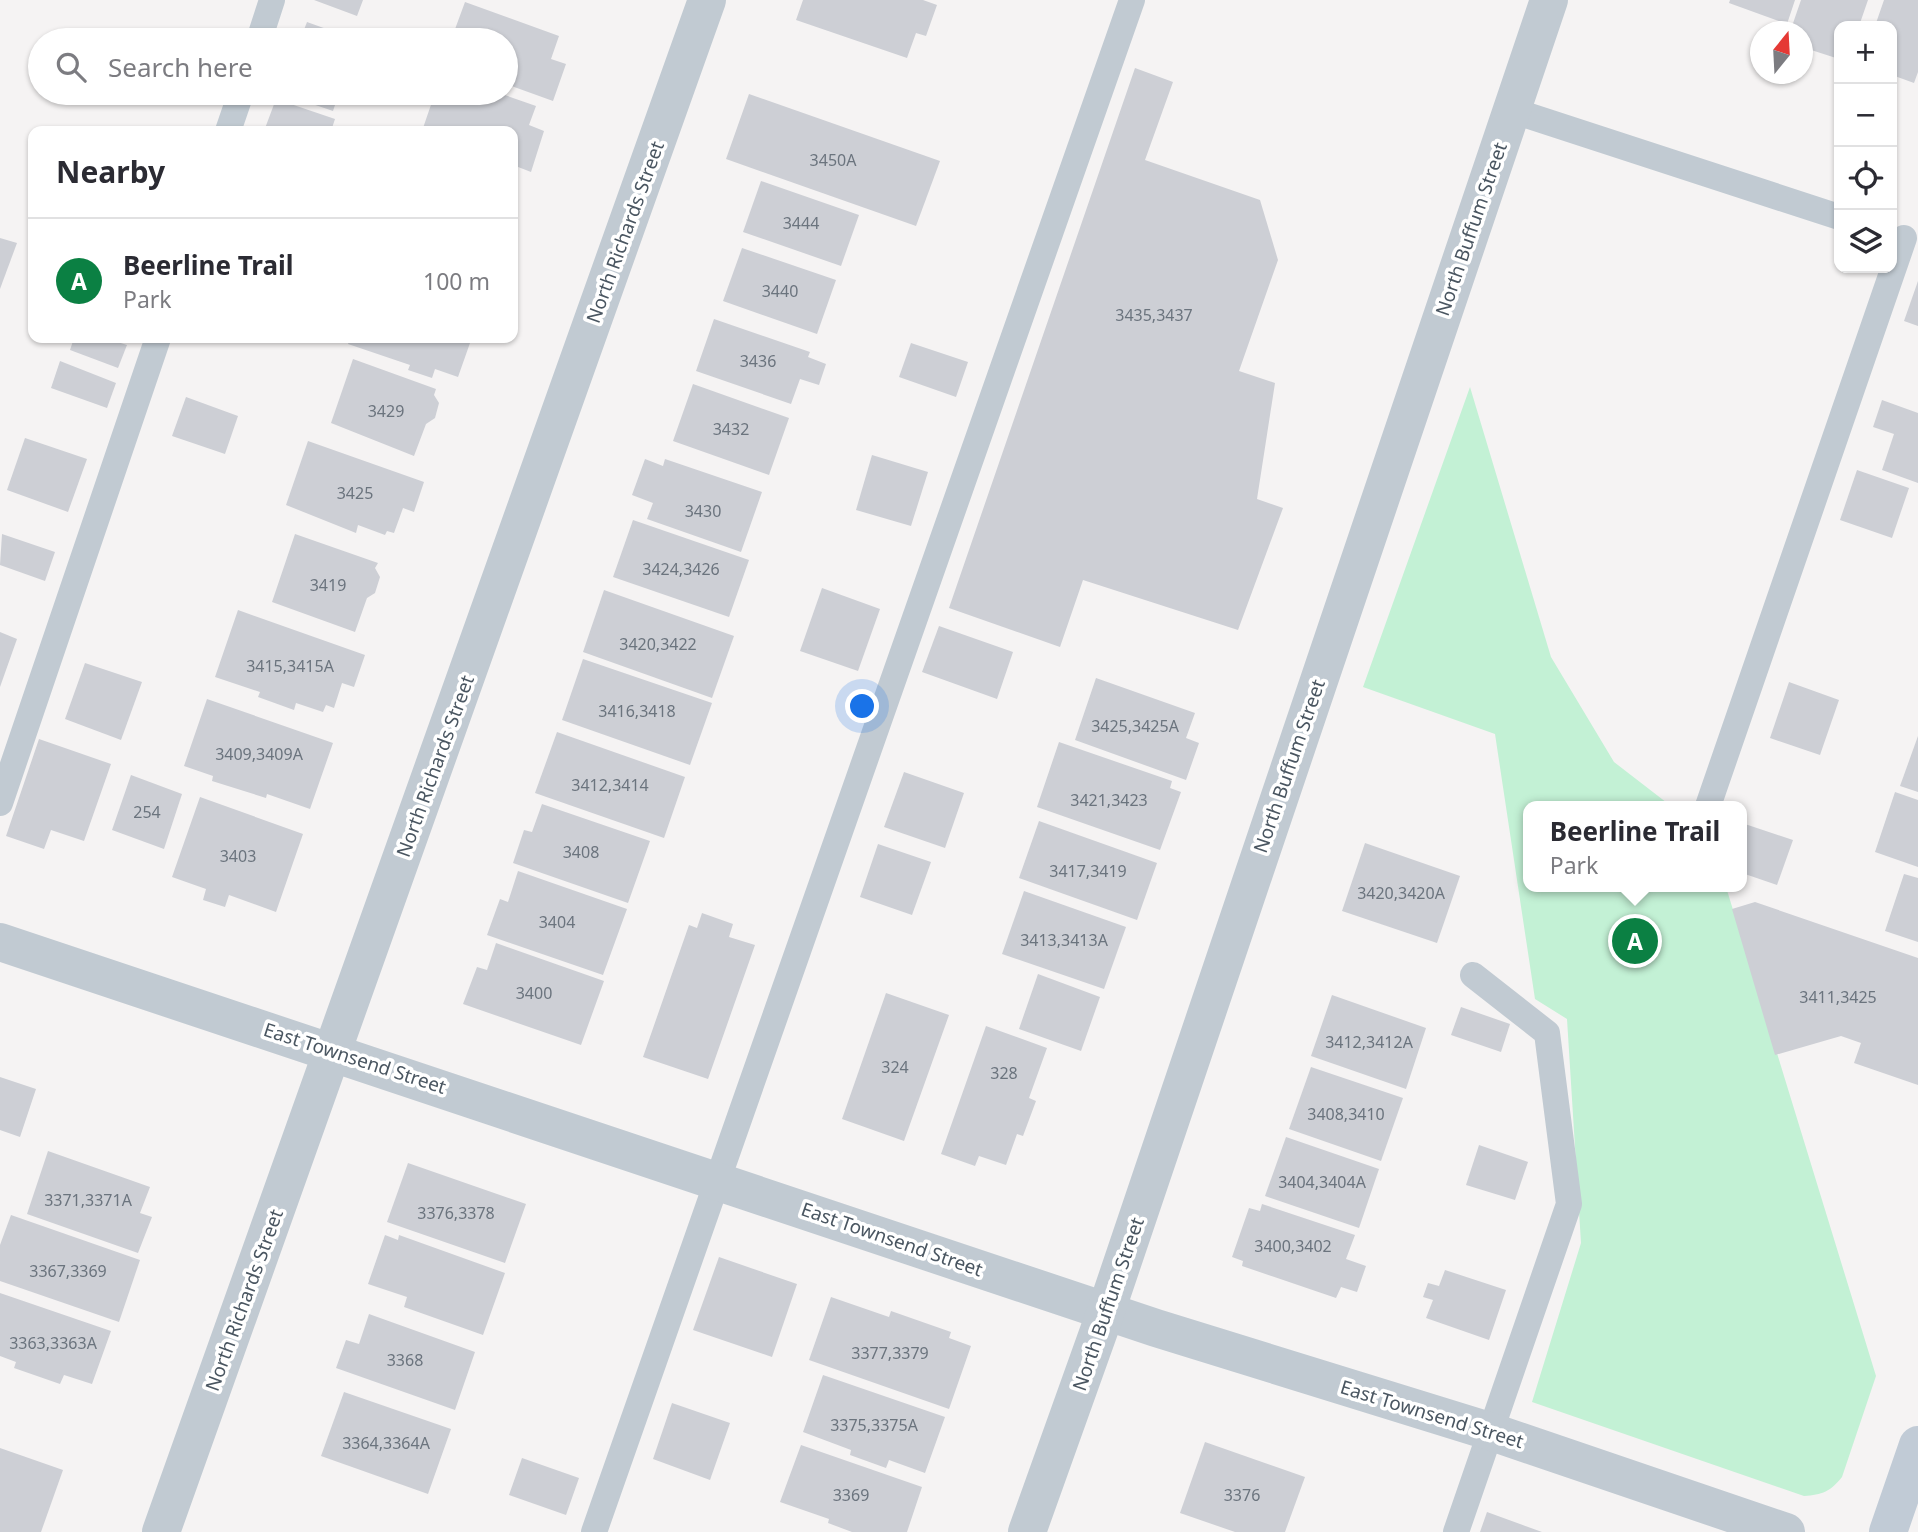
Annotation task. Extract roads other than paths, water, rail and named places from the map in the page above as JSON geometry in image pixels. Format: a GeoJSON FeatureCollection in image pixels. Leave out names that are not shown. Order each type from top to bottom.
{"type":"FeatureCollection","features":[{"type":"Feature","properties":{"kind":"main road"},"geometry":{"type":"LineString","coordinates":[[1888,1532],[1918,1445]]}},
{"type":"Feature","properties":{"kind":"street","name":"North Richards Street"},"geometry":{"type":"LineString","coordinates":[[160,1532],[707,0]]}},
{"type":"Feature","properties":{"kind":"street","name":"North Buffum Street"},"geometry":{"type":"LineString","coordinates":[[1027,1532],[1106,1311],[1549,0]]}},
{"type":"Feature","properties":{"kind":"street","name":"East Townsend Street"},"geometry":{"type":"LineString","coordinates":[[0,942],[1106,1311],[1492,1432],[1786,1532]]}},
{"type":"Feature","properties":{"kind":"lane"},"geometry":{"type":"LineString","coordinates":[[263,28],[272,0]]}},
{"type":"Feature","properties":{"kind":"lane"},"geometry":{"type":"LineString","coordinates":[[594,1532],[1132,0]]}},
{"type":"Feature","properties":{"kind":"lane"},"geometry":{"type":"LineString","coordinates":[[230,126],[237,105]]}},
{"type":"Feature","properties":{"kind":"lane"},"geometry":{"type":"LineString","coordinates":[[1511,110],[1834,215]]}},
{"type":"Feature","properties":{"kind":"lane"},"geometry":{"type":"LineString","coordinates":[[1710,801],[1905,238]]}},
{"type":"Feature","properties":{"kind":"lane"},"geometry":{"type":"LineString","coordinates":[[0,803],[156,343]]}},
{"type":"Feature","properties":{"kind":"lane"},"geometry":{"type":"LineString","coordinates":[[1456,1532],[1569,1204],[1548,1033],[1473,975]]}},
{"type":"Feature","properties":{"kind":"place","name":"Beerline Trail"},"geometry":{"type":"Point","coordinates":[1635,941]}}]}
